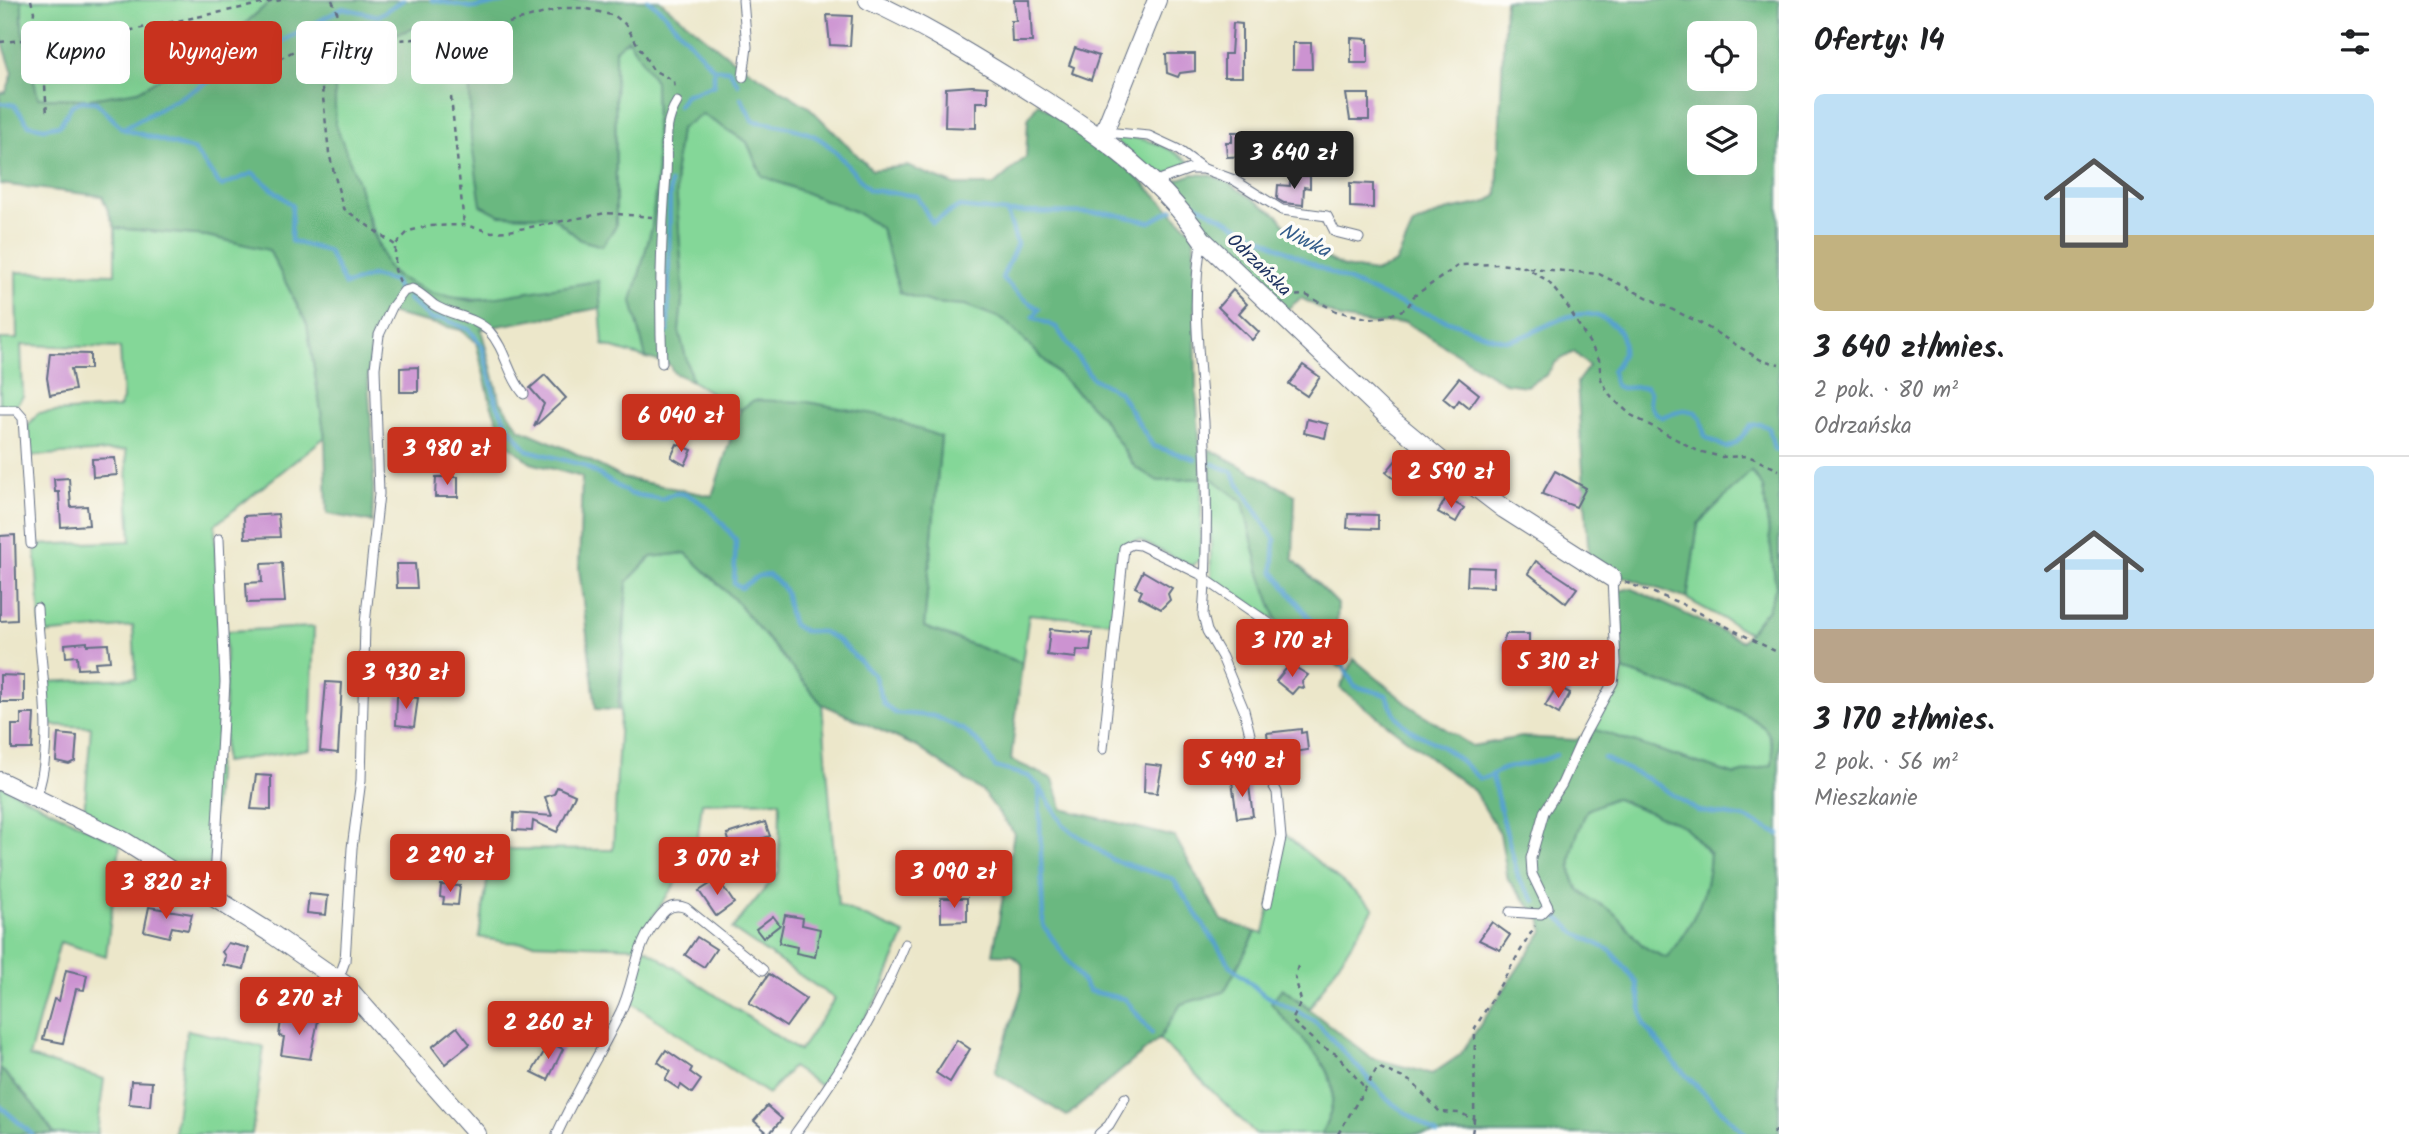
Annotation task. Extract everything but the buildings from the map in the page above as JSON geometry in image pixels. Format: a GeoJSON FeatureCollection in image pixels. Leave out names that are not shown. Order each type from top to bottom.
{"type":"FeatureCollection","features":[{"type":"Feature","properties":{"kind":"street","name":"Odrzańska"},"geometry":{"type":"LineString","coordinates":[[868,0],[942,37],[1103,134],[1167,194],[1187,216],[1202,239],[1386,415],[1504,509],[1612,578]]}},
{"type":"Feature","properties":{"kind":"street"},"geometry":{"type":"LineString","coordinates":[[1103,134],[1157,0]]}},
{"type":"Feature","properties":{"kind":"street"},"geometry":{"type":"LineString","coordinates":[[0,781],[124,841],[338,980],[477,1134]]}},
{"type":"Feature","properties":{"kind":"lane"},"geometry":{"type":"LineString","coordinates":[[743,0],[747,47],[743,77]]}},
{"type":"Feature","properties":{"kind":"lane"},"geometry":{"type":"LineString","coordinates":[[662,363],[659,268],[664,135],[669,115],[677,102]]}},
{"type":"Feature","properties":{"kind":"lane"},"geometry":{"type":"LineString","coordinates":[[1103,134],[1150,136],[1177,149],[1204,169],[1234,180],[1282,210],[1327,216],[1335,232],[1359,238]]}},
{"type":"Feature","properties":{"kind":"lane"},"geometry":{"type":"LineString","coordinates":[[1154,181],[1190,169],[1204,169]]}},
{"type":"Feature","properties":{"kind":"lane"},"geometry":{"type":"LineString","coordinates":[[1202,239],[1198,257],[1197,319],[1206,474],[1203,623],[1223,657],[1244,710],[1254,751],[1277,792],[1281,838],[1267,904]]}},
{"type":"Feature","properties":{"kind":"lane"},"geometry":{"type":"LineString","coordinates":[[338,980],[345,961],[352,848],[361,780],[365,624],[379,494],[375,368],[379,335],[392,307],[404,291],[412,289],[421,292],[436,306],[471,319],[489,332],[503,354],[512,381],[524,394]]}},
{"type":"Feature","properties":{"kind":"lane"},"geometry":{"type":"LineString","coordinates":[[0,410],[16,410],[23,418],[31,544]]}},
{"type":"Feature","properties":{"kind":"lane"},"geometry":{"type":"LineString","coordinates":[[213,897],[225,682],[219,539]]}},
{"type":"Feature","properties":{"kind":"lane"},"geometry":{"type":"LineString","coordinates":[[1103,748],[1124,548],[1132,544],[1140,545],[1206,578],[1270,624]]}},
{"type":"Feature","properties":{"kind":"lane"},"geometry":{"type":"LineString","coordinates":[[1510,912],[1541,914],[1548,907],[1532,874],[1531,858],[1537,831],[1616,672],[1612,578]]}},
{"type":"Feature","properties":{"kind":"lane"},"geometry":{"type":"LineString","coordinates":[[36,797],[42,774],[44,727],[37,608]]}},
{"type":"Feature","properties":{"kind":"lane"},"geometry":{"type":"LineString","coordinates":[[557,1134],[581,1082],[621,1012],[650,929],[669,906],[679,905],[686,908],[763,970]]}},
{"type":"Feature","properties":{"kind":"lane"},"geometry":{"type":"LineString","coordinates":[[795,1134],[847,1062],[883,998],[905,944]]}},
{"type":"Feature","properties":{"kind":"lane"},"geometry":{"type":"LineString","coordinates":[[1099,1134],[1109,1125],[1125,1098]]}},
{"type":"Feature","properties":{"kind":"path"},"geometry":{"type":"LineString","coordinates":[[31,0],[33,21]]}},
{"type":"Feature","properties":{"kind":"path"},"geometry":{"type":"LineString","coordinates":[[130,30],[281,0]]}},
{"type":"Feature","properties":{"kind":"path"},"geometry":{"type":"LineString","coordinates":[[332,1],[338,21]]}},
{"type":"Feature","properties":{"kind":"path"},"geometry":{"type":"LineString","coordinates":[[397,40],[434,38],[487,29],[563,8],[602,11],[625,24],[653,70],[674,81],[677,102]]}},
{"type":"Feature","properties":{"kind":"path"},"geometry":{"type":"LineString","coordinates":[[0,43],[21,42]]}},
{"type":"Feature","properties":{"kind":"path"},"geometry":{"type":"LineString","coordinates":[[45,84],[47,115]]}},
{"type":"Feature","properties":{"kind":"path"},"geometry":{"type":"LineString","coordinates":[[321,84],[328,153],[343,208],[395,245]]}},
{"type":"Feature","properties":{"kind":"path"},"geometry":{"type":"LineString","coordinates":[[451,97],[464,225]]}},
{"type":"Feature","properties":{"kind":"path"},"geometry":{"type":"LineString","coordinates":[[404,291],[394,270],[395,245],[409,231],[428,226],[464,225],[492,232],[509,231],[607,213],[662,218]]}},
{"type":"Feature","properties":{"kind":"path"},"geometry":{"type":"LineString","coordinates":[[1270,304],[1288,295],[1306,295],[1336,311],[1371,319],[1407,308],[1414,296],[1459,265],[1525,267],[1599,274],[1702,324],[1761,360],[1779,365]]}},
{"type":"Feature","properties":{"kind":"path"},"geometry":{"type":"LineString","coordinates":[[1525,267],[1548,281],[1568,307],[1599,359],[1601,379],[1611,397],[1631,415],[1698,451],[1722,457],[1748,456],[1779,470]]}},
{"type":"Feature","properties":{"kind":"path"},"geometry":{"type":"LineString","coordinates":[[1612,578],[1681,603],[1779,653]]}},
{"type":"Feature","properties":{"kind":"path"},"geometry":{"type":"LineString","coordinates":[[1472,1134],[1475,1028],[1541,914]]}},
{"type":"Feature","properties":{"kind":"path"},"geometry":{"type":"LineString","coordinates":[[1298,966],[1295,975],[1301,1001],[1292,1021],[1319,1045],[1336,1054],[1366,1088]]}},
{"type":"Feature","properties":{"kind":"path"},"geometry":{"type":"LineString","coordinates":[[1338,1134],[1378,1066],[1412,1082],[1440,1112],[1461,1113],[1474,1120]]}},
{"type":"Feature","properties":{"kind":"path"},"geometry":{"type":"LineString","coordinates":[[1773,1134],[1779,1126]]}},
{"type":"Feature","properties":{"kind":"green space"},"geometry":{"type":"Polygon","coordinates":[[[0,0],[22,0],[21,84],[35,84],[38,98],[90,99],[138,91],[150,84],[282,84],[282,21],[248,21],[272,0],[659,0],[733,60],[810,108],[872,170],[907,166],[955,185],[994,185],[1026,157],[1028,119],[1038,103],[1119,159],[1194,234],[1196,389],[1202,478],[1158,481],[1135,467],[1102,417],[1003,319],[965,305],[934,303],[900,293],[881,228],[856,212],[762,176],[747,142],[702,114],[680,129],[675,169],[683,290],[679,331],[692,381],[674,373],[669,364],[646,358],[632,301],[652,227],[657,175],[655,81],[628,39],[615,50],[616,226],[602,246],[581,240],[552,216],[500,215],[481,205],[471,138],[470,84],[513,84],[513,21],[411,21],[411,29],[397,34],[397,21],[296,21],[296,84],[335,84],[335,123],[358,182],[370,226],[387,267],[395,276],[432,293],[472,301],[598,281],[601,308],[481,329],[500,401],[520,429],[567,449],[623,478],[712,496],[740,410],[754,400],[807,402],[885,416],[941,437],[924,627],[1022,663],[1011,760],[1053,779],[1062,809],[1175,837],[1221,920],[1256,932],[1224,992],[1181,1004],[1159,1039],[1067,1116],[995,1072],[1022,990],[1022,964],[1012,955],[993,954],[1014,833],[983,792],[917,747],[822,704],[734,599],[686,553],[651,557],[627,582],[618,710],[596,709],[579,569],[582,477],[531,463],[506,443],[491,404],[476,342],[461,330],[384,312],[372,336],[368,378],[374,467],[372,522],[327,514],[325,437],[307,324],[269,250],[207,236],[115,228],[102,196],[0,184],[0,93],[6,92],[13,73],[0,34],[0,0]]]}},
{"type":"Feature","properties":{"kind":"green space"},"geometry":{"type":"Polygon","coordinates":[[[22,0],[272,0],[248,21],[144,21],[144,84],[150,84],[137,92],[90,99],[38,98],[35,84],[130,84],[130,21],[22,21],[22,0]]]}},
{"type":"Feature","properties":{"kind":"green space"},"geometry":{"type":"Polygon","coordinates":[[[1505,0],[1779,0],[1779,1134],[1321,1134],[1330,1113],[1333,1094],[1330,1078],[1311,1048],[1271,1003],[1282,988],[1371,1058],[1432,1074],[1460,1055],[1543,931],[1542,921],[1508,880],[1500,833],[1474,791],[1340,688],[1354,659],[1410,706],[1472,746],[1521,737],[1576,740],[1593,729],[1735,775],[1772,765],[1773,749],[1768,733],[1749,717],[1715,701],[1623,670],[1617,606],[1619,591],[1631,588],[1742,641],[1768,609],[1776,587],[1763,487],[1751,471],[1698,524],[1687,599],[1614,573],[1589,559],[1577,382],[1589,366],[1574,352],[1556,362],[1545,376],[1526,386],[1505,383],[1405,322],[1372,324],[1340,318],[1301,298],[1286,310],[1217,245],[1170,190],[1173,181],[1193,174],[1210,175],[1225,181],[1279,216],[1292,235],[1315,252],[1344,267],[1375,272],[1396,263],[1413,225],[1445,211],[1484,203],[1497,196],[1505,0]],[[1614,798],[1587,810],[1574,843],[1572,877],[1586,896],[1615,914],[1643,946],[1667,958],[1684,933],[1702,897],[1710,854],[1684,826],[1614,798]]]}},
{"type":"Feature","properties":{"kind":"green space"},"geometry":{"type":"Polygon","coordinates":[[[411,29],[411,84],[470,84],[471,138],[500,215],[552,216],[581,240],[616,226],[615,49],[628,39],[655,81],[657,175],[652,227],[633,301],[646,358],[603,345],[598,281],[517,295],[459,298],[432,294],[408,284],[387,267],[335,123],[335,84],[397,84],[397,34],[411,29]]]}},
{"type":"Feature","properties":{"kind":"green space"},"geometry":{"type":"Polygon","coordinates":[[[701,114],[747,142],[762,176],[856,212],[881,228],[901,293],[934,303],[965,305],[1003,319],[1102,417],[1135,467],[1159,481],[1202,478],[1200,559],[1192,566],[1139,540],[1126,543],[1117,554],[1113,622],[1029,614],[1022,663],[924,627],[941,437],[754,400],[740,410],[692,381],[679,331],[683,290],[675,169],[680,129],[701,114]]]}},
{"type":"Feature","properties":{"kind":"green space"},"geometry":{"type":"Polygon","coordinates":[[[1110,135],[1154,142],[1193,165],[1160,176],[1153,175],[1110,135]]]}},
{"type":"Feature","properties":{"kind":"green space"},"geometry":{"type":"Polygon","coordinates":[[[115,228],[207,236],[269,250],[307,324],[325,437],[215,525],[221,694],[209,883],[206,886],[84,813],[91,727],[49,725],[45,682],[136,678],[133,626],[41,634],[35,545],[131,541],[126,450],[29,456],[28,426],[38,413],[118,408],[123,400],[120,348],[21,345],[23,396],[16,405],[0,405],[0,339],[17,339],[16,272],[115,274],[115,228]]]}},
{"type":"Feature","properties":{"kind":"green space"},"geometry":{"type":"Polygon","coordinates":[[[1209,449],[1295,495],[1293,559],[1338,604],[1336,639],[1348,652],[1340,667],[1277,621],[1260,573],[1243,502],[1210,477],[1209,449]]]}},
{"type":"Feature","properties":{"kind":"green space"},"geometry":{"type":"Polygon","coordinates":[[[1750,471],[1763,487],[1776,587],[1768,609],[1749,633],[1687,599],[1698,524],[1750,471]]]}},
{"type":"Feature","properties":{"kind":"green space"},"geometry":{"type":"Polygon","coordinates":[[[1210,477],[1243,502],[1260,573],[1277,621],[1211,578],[1210,477]]]}},
{"type":"Feature","properties":{"kind":"green space"},"geometry":{"type":"Polygon","coordinates":[[[686,553],[734,599],[822,704],[838,905],[905,934],[879,995],[824,1088],[792,1067],[768,1094],[629,1001],[645,948],[799,1051],[835,999],[732,929],[779,872],[780,801],[702,803],[696,853],[648,924],[637,947],[504,942],[479,937],[492,849],[613,850],[627,582],[651,557],[686,553]]]}},
{"type":"Feature","properties":{"kind":"green space"},"geometry":{"type":"Polygon","coordinates":[[[314,627],[310,749],[224,762],[226,631],[314,627]]]}},
{"type":"Feature","properties":{"kind":"green space"},"geometry":{"type":"Polygon","coordinates":[[[1623,670],[1715,701],[1749,717],[1768,733],[1773,749],[1773,765],[1735,775],[1593,729],[1623,670]]]}},
{"type":"Feature","properties":{"kind":"green space"},"geometry":{"type":"Polygon","coordinates":[[[0,785],[120,844],[106,956],[60,942],[29,1057],[104,1079],[97,1134],[54,1134],[33,1104],[0,1068],[0,785]]]}},
{"type":"Feature","properties":{"kind":"green space"},"geometry":{"type":"Polygon","coordinates":[[[1614,798],[1684,826],[1710,854],[1702,897],[1684,933],[1667,958],[1638,942],[1615,914],[1586,896],[1572,877],[1574,843],[1587,810],[1614,798]]]}},
{"type":"Feature","properties":{"kind":"green space"},"geometry":{"type":"Polygon","coordinates":[[[1284,834],[1374,908],[1310,1008],[1282,988],[1272,1003],[1322,1062],[1330,1078],[1333,1094],[1330,1113],[1321,1134],[1256,1134],[1159,1039],[1181,1004],[1224,992],[1256,932],[1264,934],[1284,834]]]}},
{"type":"Feature","properties":{"kind":"green space"},"geometry":{"type":"Polygon","coordinates":[[[187,1030],[264,1047],[252,1134],[174,1134],[187,1030]]]}},
{"type":"Feature","properties":{"kind":"green space"},"geometry":{"type":"Polygon","coordinates":[[[0,1068],[33,1104],[54,1134],[0,1134],[0,1068]]]}},
{"type":"Feature","properties":{"kind":"waterway","name":"Niwka"},"geometry":{"type":"LineString","coordinates":[[124,128],[343,8],[378,16],[403,0]]}},
{"type":"Feature","properties":{"kind":"waterway","name":"Niwka"},"geometry":{"type":"LineString","coordinates":[[432,0],[474,8],[514,0]]}},
{"type":"Feature","properties":{"kind":"waterway","name":"Niwka"},"geometry":{"type":"LineString","coordinates":[[648,0],[661,10],[714,69],[729,70],[738,84]]}},
{"type":"Feature","properties":{"kind":"waterway"},"geometry":{"type":"LineString","coordinates":[[678,106],[685,95],[714,85],[714,69]]}},
{"type":"Feature","properties":{"kind":"waterway","name":"Niwka"},"geometry":{"type":"LineString","coordinates":[[741,98],[753,121],[795,129],[820,139],[831,147],[869,190],[917,196],[932,223],[958,207],[1007,212],[1109,213],[1150,222],[1173,209]]}},
{"type":"Feature","properties":{"kind":"waterway"},"geometry":{"type":"LineString","coordinates":[[0,103],[14,105],[29,125],[44,128],[60,125],[72,105],[82,101],[96,102],[123,129],[194,150],[221,186],[253,173],[292,205],[291,241],[328,251],[345,285],[372,276],[394,281],[398,290]]}},
{"type":"Feature","properties":{"kind":"waterway"},"geometry":{"type":"LineString","coordinates":[[668,332],[670,183]]}},
{"type":"Feature","properties":{"kind":"waterway","name":"Niwka"},"geometry":{"type":"LineString","coordinates":[[1181,204],[1188,200],[1351,282],[1419,311],[1492,337],[1514,339],[1575,315],[1600,317],[1616,328],[1623,341],[1621,356],[1612,371],[1615,385],[1621,388],[1646,387],[1650,392],[1651,407],[1662,417],[1684,410],[1695,412],[1701,419],[1705,437],[1727,448],[1736,443],[1752,425],[1761,424],[1769,428],[1774,449],[1779,451]]}},
{"type":"Feature","properties":{"kind":"waterway"},"geometry":{"type":"LineString","coordinates":[[1007,212],[1017,244],[1002,278],[1021,297],[1039,309],[1033,317],[1056,327],[1092,378],[1119,392],[1153,446],[1195,459]]}},
{"type":"Feature","properties":{"kind":"waterway"},"geometry":{"type":"LineString","coordinates":[[408,299],[431,319],[444,319],[470,330],[482,346],[496,402],[507,424],[527,450],[583,465],[630,494],[663,499],[673,494],[683,494],[704,505],[736,540],[734,583],[741,588],[758,576],[769,575],[785,592],[793,625],[804,631],[823,632],[839,641],[874,675],[884,704],[895,713],[934,716],[964,730],[982,746],[995,767],[1028,776],[1039,786],[1064,826],[1113,860],[1173,879],[1230,965],[1263,994],[1314,1020],[1389,1101],[1437,1134]]}},
{"type":"Feature","properties":{"kind":"waterway"},"geometry":{"type":"LineString","coordinates":[[1213,464],[1231,471],[1275,540],[1273,571],[1333,647],[1355,686],[1386,695],[1398,719],[1405,726],[1451,753],[1480,779],[1506,768],[1556,755]]}},
{"type":"Feature","properties":{"kind":"waterway"},"geometry":{"type":"LineString","coordinates":[[1604,758],[1650,780],[1698,811],[1745,818],[1779,834]]}},
{"type":"Feature","properties":{"kind":"waterway"},"geometry":{"type":"LineString","coordinates":[[1492,777],[1519,880],[1535,901]]}},
{"type":"Feature","properties":{"kind":"waterway"},"geometry":{"type":"LineString","coordinates":[[1039,786],[1043,925],[1089,991],[1125,999],[1152,1033]]}},
{"type":"Feature","properties":{"kind":"waterway"},"geometry":{"type":"LineString","coordinates":[[1554,914],[1576,933],[1611,951],[1637,983],[1644,1025],[1678,1067],[1745,1134]]}},
{"type":"Feature","properties":{"kind":"waterway"},"geometry":{"type":"LineString","coordinates":[[0,1106],[32,1134]]}}]}
